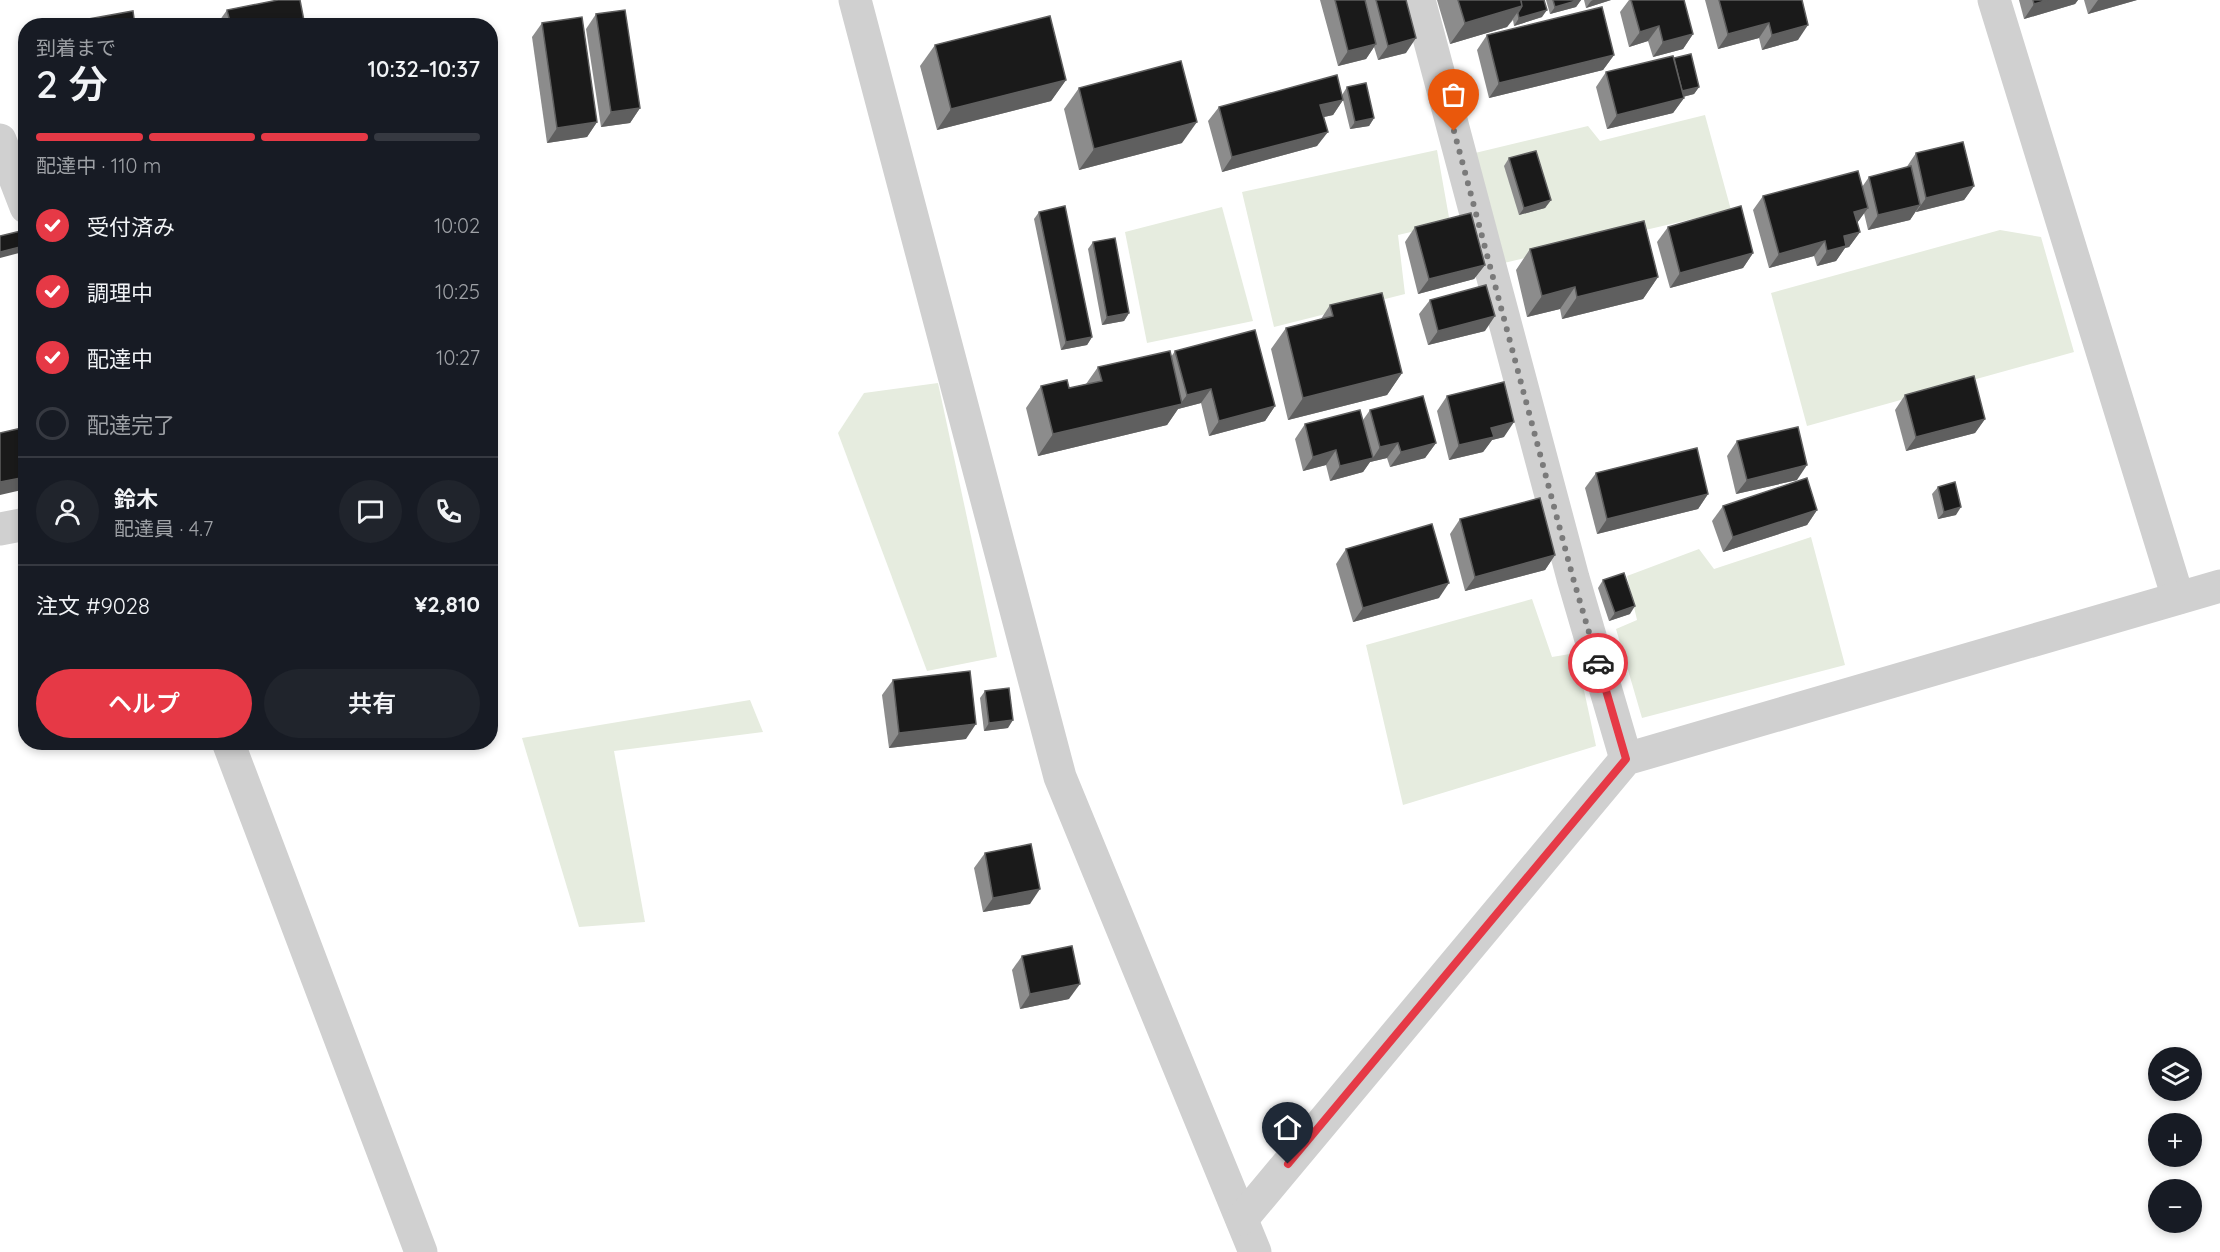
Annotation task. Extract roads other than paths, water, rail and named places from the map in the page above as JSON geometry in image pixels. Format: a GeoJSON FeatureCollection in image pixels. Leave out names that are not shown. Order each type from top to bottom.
{"type":"FeatureCollection","features":[{"type":"Feature","properties":{"kind":"street"},"geometry":{"type":"LineString","coordinates":[[855,0],[1060,777],[1255,1252]]}},
{"type":"Feature","properties":{"kind":"street"},"geometry":{"type":"LineString","coordinates":[[1419,0],[1573,578],[1626,759]]}},
{"type":"Feature","properties":{"kind":"street"},"geometry":{"type":"LineString","coordinates":[[1994,0],[2178,598]]}},
{"type":"Feature","properties":{"kind":"street"},"geometry":{"type":"LineString","coordinates":[[9,143],[17,207]]}},
{"type":"Feature","properties":{"kind":"street"},"geometry":{"type":"LineString","coordinates":[[0,529],[18,526]]}},
{"type":"Feature","properties":{"kind":"street"},"geometry":{"type":"LineString","coordinates":[[1242,1219],[1626,759],[2220,586]]}},
{"type":"Feature","properties":{"kind":"street"},"geometry":{"type":"LineString","coordinates":[[231,750],[421,1252]]}}]}
